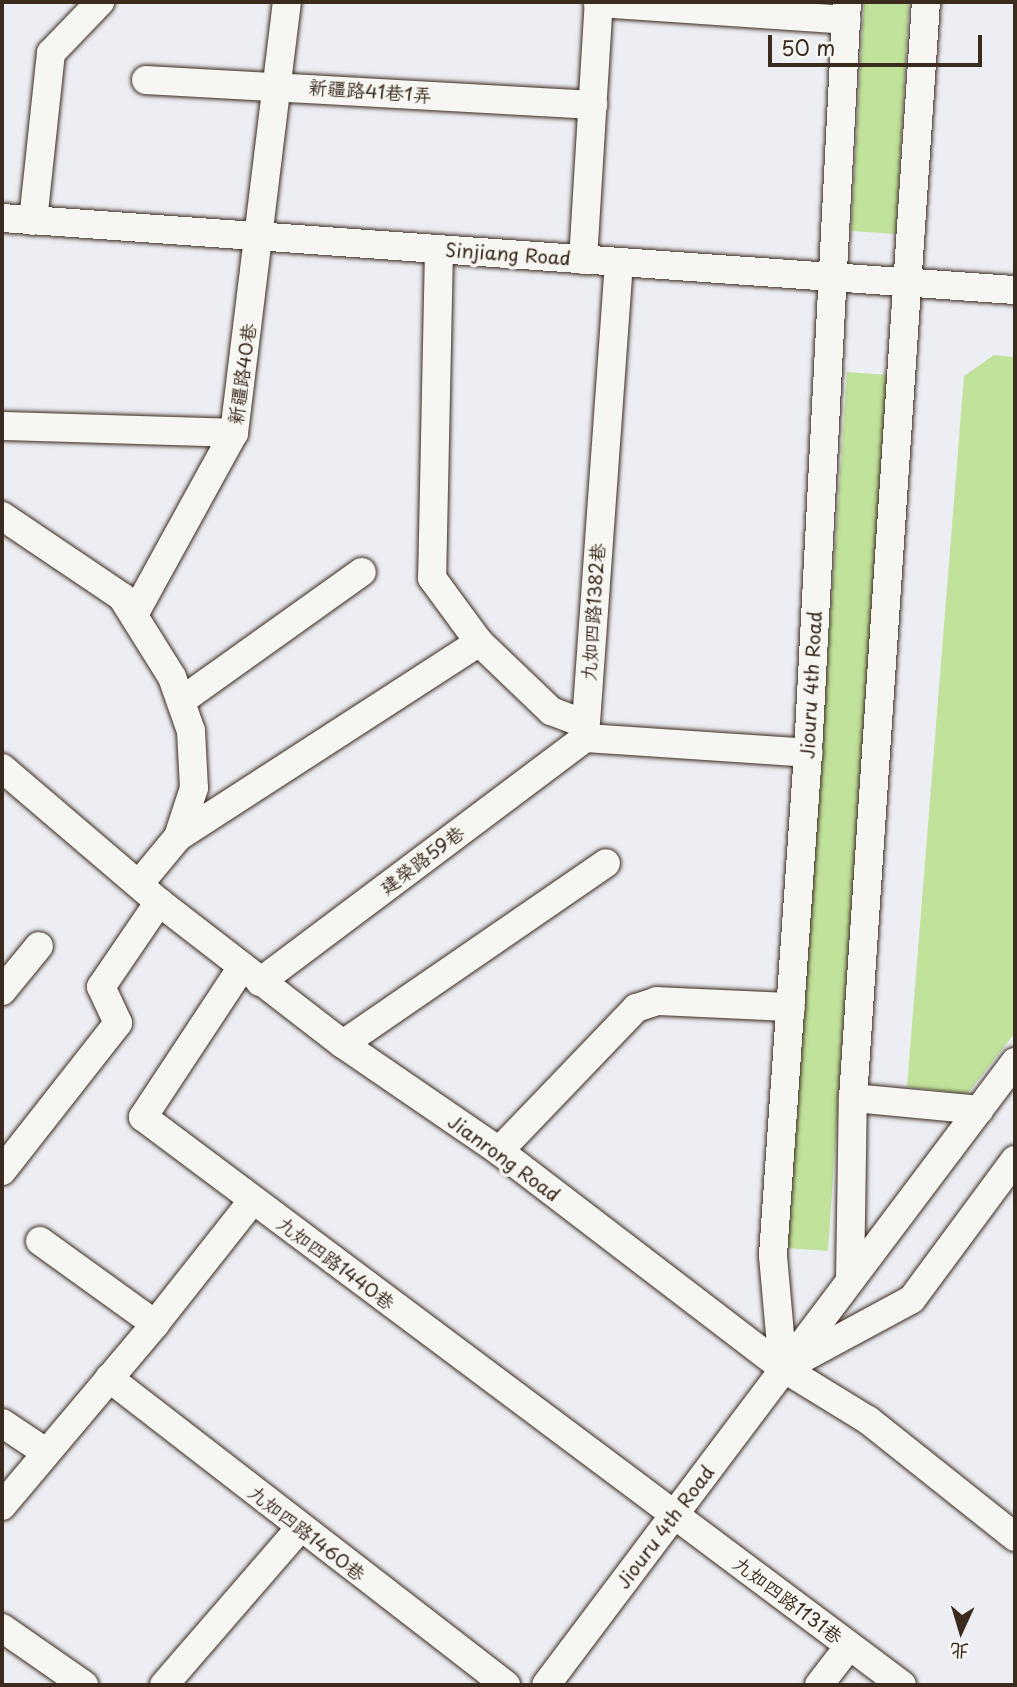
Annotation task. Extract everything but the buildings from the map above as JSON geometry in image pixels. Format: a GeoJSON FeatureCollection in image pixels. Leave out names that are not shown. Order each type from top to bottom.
{"type":"FeatureCollection","features":[{"type":"Feature","properties":{"kind":"street"},"geometry":{"type":"LineString","coordinates":[[33,220],[51,53],[100,2]]}},
{"type":"Feature","properties":{"kind":"street","name":"新疆路40巷"},"geometry":{"type":"LineString","coordinates":[[135,613],[234,433],[287,2]]}},
{"type":"Feature","properties":{"kind":"street"},"geometry":{"type":"LineString","coordinates":[[583,260],[598,2],[846,11]]}},
{"type":"Feature","properties":{"kind":"street"},"geometry":{"type":"LineString","coordinates":[[850,1280],[853,1098],[904,282],[926,2]]}},
{"type":"Feature","properties":{"kind":"street","name":"Jiouru 4th Road"},"geometry":{"type":"LineString","coordinates":[[783,1368],[773,1255],[808,753],[846,11]]}},
{"type":"Feature","properties":{"kind":"street","name":"新疆路41巷1弄"},"geometry":{"type":"LineString","coordinates":[[146,80],[593,105]]}},
{"type":"Feature","properties":{"kind":"street","name":"Sinjiang Road"},"geometry":{"type":"LineString","coordinates":[[2,218],[1015,290]]}},
{"type":"Feature","properties":{"kind":"street"},"geometry":{"type":"LineString","coordinates":[[439,250],[432,578],[479,642],[551,711],[585,731],[808,753]]}},
{"type":"Feature","properties":{"kind":"street","name":"九如四路1382巷"},"geometry":{"type":"LineString","coordinates":[[585,731],[619,262]]}},
{"type":"Feature","properties":{"kind":"street"},"geometry":{"type":"LineString","coordinates":[[2,426],[234,433]]}},
{"type":"Feature","properties":{"kind":"street"},"geometry":{"type":"LineString","coordinates":[[2,516],[122,597],[135,613],[181,701],[191,731],[194,788],[178,836],[101,987],[118,1023],[5,1161]]}},
{"type":"Feature","properties":{"kind":"street"},"geometry":{"type":"LineString","coordinates":[[181,701],[362,572]]}},
{"type":"Feature","properties":{"kind":"street"},"geometry":{"type":"LineString","coordinates":[[178,836],[479,642]]}},
{"type":"Feature","properties":{"kind":"street","name":"建榮路59巷"},"geometry":{"type":"LineString","coordinates":[[251,974],[585,731]]}},
{"type":"Feature","properties":{"kind":"street","name":"Jianrong Road"},"geometry":{"type":"LineString","coordinates":[[2,768],[149,893],[343,1044],[499,1151],[783,1368],[868,1420],[1015,1537]]}},
{"type":"Feature","properties":{"kind":"street"},"geometry":{"type":"LineString","coordinates":[[343,1044],[606,863]]}},
{"type":"Feature","properties":{"kind":"street"},"geometry":{"type":"LineString","coordinates":[[2,991],[39,946]]}},
{"type":"Feature","properties":{"kind":"street","name":"九如四路1440巷"},"geometry":{"type":"LineString","coordinates":[[251,974],[143,1117],[674,1515]]}},
{"type":"Feature","properties":{"kind":"street"},"geometry":{"type":"LineString","coordinates":[[499,1151],[636,1008],[657,1001],[791,1007]]}},
{"type":"Feature","properties":{"kind":"street","name":"Jiouru 4th Road"},"geometry":{"type":"LineString","coordinates":[[547,1685],[1015,1062]]}},
{"type":"Feature","properties":{"kind":"street"},"geometry":{"type":"LineString","coordinates":[[853,1098],[979,1110]]}},
{"type":"Feature","properties":{"kind":"street","name":"Jiouru 4th Road"},"geometry":{"type":"LineString","coordinates":[[783,1368],[912,1299],[1015,1160]]}},
{"type":"Feature","properties":{"kind":"street"},"geometry":{"type":"LineString","coordinates":[[2,1506],[44,1451],[155,1324],[252,1200]]}},
{"type":"Feature","properties":{"kind":"street"},"geometry":{"type":"LineString","coordinates":[[40,1241],[155,1324]]}},
{"type":"Feature","properties":{"kind":"street","name":"九如四路1460巷"},"geometry":{"type":"LineString","coordinates":[[109,1378],[506,1685]]}},
{"type":"Feature","properties":{"kind":"street"},"geometry":{"type":"LineString","coordinates":[[2,1423],[44,1451]]}},
{"type":"Feature","properties":{"kind":"street","name":"九如四路1131巷"},"geometry":{"type":"LineString","coordinates":[[674,1515],[902,1685]]}},
{"type":"Feature","properties":{"kind":"street"},"geometry":{"type":"LineString","coordinates":[[164,1685],[300,1528]]}},
{"type":"Feature","properties":{"kind":"street"},"geometry":{"type":"LineString","coordinates":[[6,1641],[84,1685]]}},
{"type":"Feature","properties":{"kind":"street"},"geometry":{"type":"LineString","coordinates":[[819,1685],[849,1646]]}},
{"type":"Feature","properties":{"kind":"green space"},"geometry":{"type":"Polygon","coordinates":[[[864,2],[909,2],[896,234],[851,231],[864,2]]]}},
{"type":"Feature","properties":{"kind":"green space"},"geometry":{"type":"Polygon","coordinates":[[[994,355],[1015,357],[1015,1033],[968,1093],[960,1093],[907,1087],[964,376],[994,355]]]}},
{"type":"Feature","properties":{"kind":"green space"},"geometry":{"type":"Polygon","coordinates":[[[847,372],[888,375],[828,1251],[787,1248],[847,372]]]}}]}
